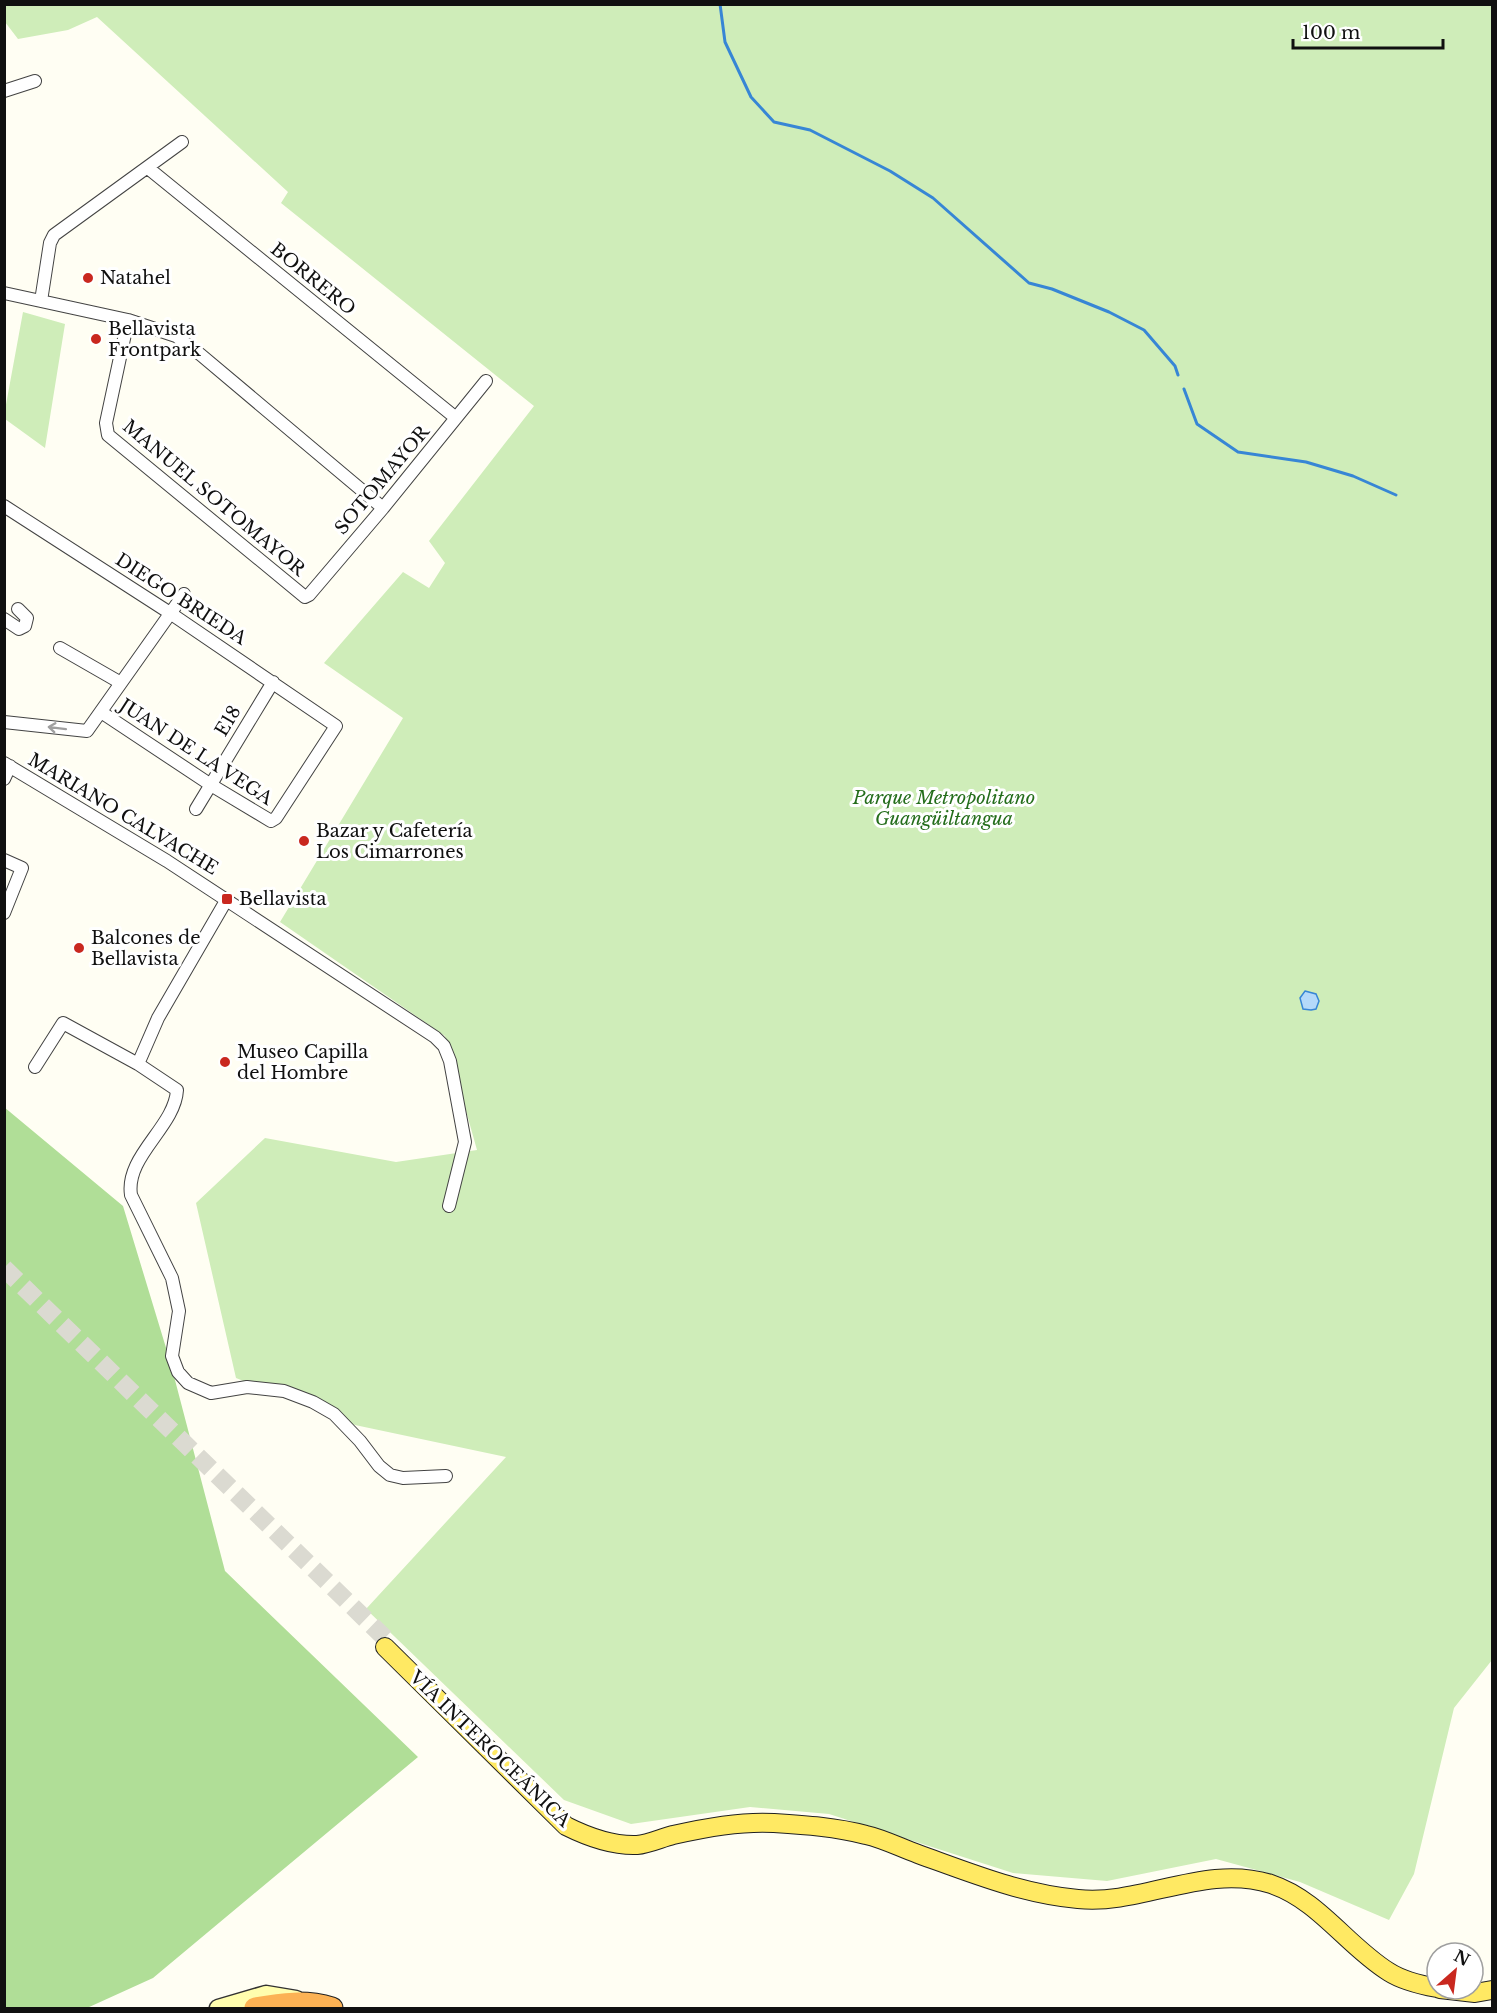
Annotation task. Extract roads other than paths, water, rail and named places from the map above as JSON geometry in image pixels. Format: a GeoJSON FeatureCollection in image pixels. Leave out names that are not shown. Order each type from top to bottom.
{"type":"FeatureCollection","features":[{"type":"Feature","properties":{"kind":"highway"},"geometry":{"type":"LineString","coordinates":[[255,2008],[282,2003],[324,2006]]}},
{"type":"Feature","properties":{"kind":"main road","name":"VÍA INTEROCEÁNICA"},"geometry":{"type":"LineString","coordinates":[[388,1645],[553,1803],[585,1826],[625,1835],[672,1835],[723,1826],[771,1823],[840,1829],[868,1835],[999,1884],[1035,1893],[1080,1900],[1118,1897],[1223,1877],[1270,1884],[1296,1895],[1319,1912],[1389,1972],[1425,1985]]}},
{"type":"Feature","properties":{"kind":"street"},"geometry":{"type":"LineString","coordinates":[[4,91],[35,81]]}},
{"type":"Feature","properties":{"kind":"street"},"geometry":{"type":"LineString","coordinates":[[41,301],[50,243],[54,235],[182,142]]}},
{"type":"Feature","properties":{"kind":"street","name":"BORRERO"},"geometry":{"type":"LineString","coordinates":[[147,168],[456,418]]}},
{"type":"Feature","properties":{"kind":"street"},"geometry":{"type":"LineString","coordinates":[[4,293],[128,320],[171,334],[182,340],[383,508]]}},
{"type":"Feature","properties":{"kind":"street","name":"MANUEL SOTOMAYOR"},"geometry":{"type":"LineString","coordinates":[[128,320],[106,423],[108,435],[303,596]]}},
{"type":"Feature","properties":{"kind":"street","name":"SOTOMAYOR"},"geometry":{"type":"LineString","coordinates":[[303,596],[309,595],[486,381]]}},
{"type":"Feature","properties":{"kind":"street","name":"DIEGO BRIEDA"},"geometry":{"type":"LineString","coordinates":[[4,506],[170,613],[336,726],[273,821]]}},
{"type":"Feature","properties":{"kind":"street"},"geometry":{"type":"LineString","coordinates":[[4,722],[86,731],[184,594]]}},
{"type":"Feature","properties":{"kind":"street"},"geometry":{"type":"LineString","coordinates":[[4,620],[19,628],[25,626],[27,618],[18,609]]}},
{"type":"Feature","properties":{"kind":"street"},"geometry":{"type":"LineString","coordinates":[[60,648],[121,683]]}},
{"type":"Feature","properties":{"kind":"street","name":"E18"},"geometry":{"type":"LineString","coordinates":[[196,809],[273,682]]}},
{"type":"Feature","properties":{"kind":"street","name":"JUAN DE LA VEGA"},"geometry":{"type":"LineString","coordinates":[[101,712],[211,785],[268,821],[273,821]]}},
{"type":"Feature","properties":{"kind":"street"},"geometry":{"type":"LineString","coordinates":[[4,779],[7,764]]}},
{"type":"Feature","properties":{"kind":"street","name":"MARIANO CALVACHE"},"geometry":{"type":"LineString","coordinates":[[7,764],[226,899],[435,1037],[444,1046],[450,1061],[465,1142],[448,1206]]}},
{"type":"Feature","properties":{"kind":"street"},"geometry":{"type":"LineString","coordinates":[[4,860],[22,868],[4,913]]}},
{"type":"Feature","properties":{"kind":"street"},"geometry":{"type":"LineString","coordinates":[[138,1064],[158,1018],[226,899]]}},
{"type":"Feature","properties":{"kind":"street"},"geometry":{"type":"LineString","coordinates":[[35,1066],[63,1023],[138,1064],[177,1090],[176,1097],[132,1173],[129,1185],[131,1195],[172,1278],[179,1311],[172,1356],[178,1372],[188,1383],[211,1393],[247,1387],[284,1390],[334,1414],[390,1475],[403,1478],[446,1476]]}},
{"type":"Feature","properties":{"kind":"street"},"geometry":{"type":"LineString","coordinates":[[218,2008],[266,1994],[278,1994],[324,2006]]}},
{"type":"Feature","properties":{"kind":"water"},"geometry":{"type":"Polygon","coordinates":[[[1305,991],[1316,994],[1319,1001],[1316,1009],[1303,1009],[1300,998],[1305,991]]]}},
{"type":"Feature","properties":{"kind":"waterway"},"geometry":{"type":"LineString","coordinates":[[720,4],[725,42],[751,97],[774,122],[810,130],[890,171],[933,198],[1029,283],[1052,289],[1109,312],[1144,330],[1175,366],[1178,375]]}},
{"type":"Feature","properties":{"kind":"waterway"},"geometry":{"type":"LineString","coordinates":[[1184,389],[1197,424],[1238,452],[1306,462],[1353,476],[1396,495]]}},
{"type":"Feature","properties":{"kind":"tunnel"},"geometry":{"type":"LineString","coordinates":[[4,1268],[390,1643]]}},
{"type":"Feature","properties":{"kind":"place","name":"Natahel"},"geometry":{"type":"Point","coordinates":[88,278]}},
{"type":"Feature","properties":{"kind":"place","name":"Bellavista Frontpark"},"geometry":{"type":"Point","coordinates":[96,339]}},
{"type":"Feature","properties":{"kind":"place","name":"Bazar y Cafetería Los Cimarrones"},"geometry":{"type":"Point","coordinates":[304,841]}},
{"type":"Feature","properties":{"kind":"place","name":"Bellavista"},"geometry":{"type":"Point","coordinates":[227,899]}},
{"type":"Feature","properties":{"kind":"place","name":"Balcones de Bellavista"},"geometry":{"type":"Point","coordinates":[79,948]}},
{"type":"Feature","properties":{"kind":"place","name":"Museo Capilla del Hombre"},"geometry":{"type":"Point","coordinates":[225,1062]}},
{"type":"Feature","properties":{"kind":"park label","name":"Parque Metropolitano Guangüiltangua"},"geometry":{"type":"Point","coordinates":[944,808]}}]}
